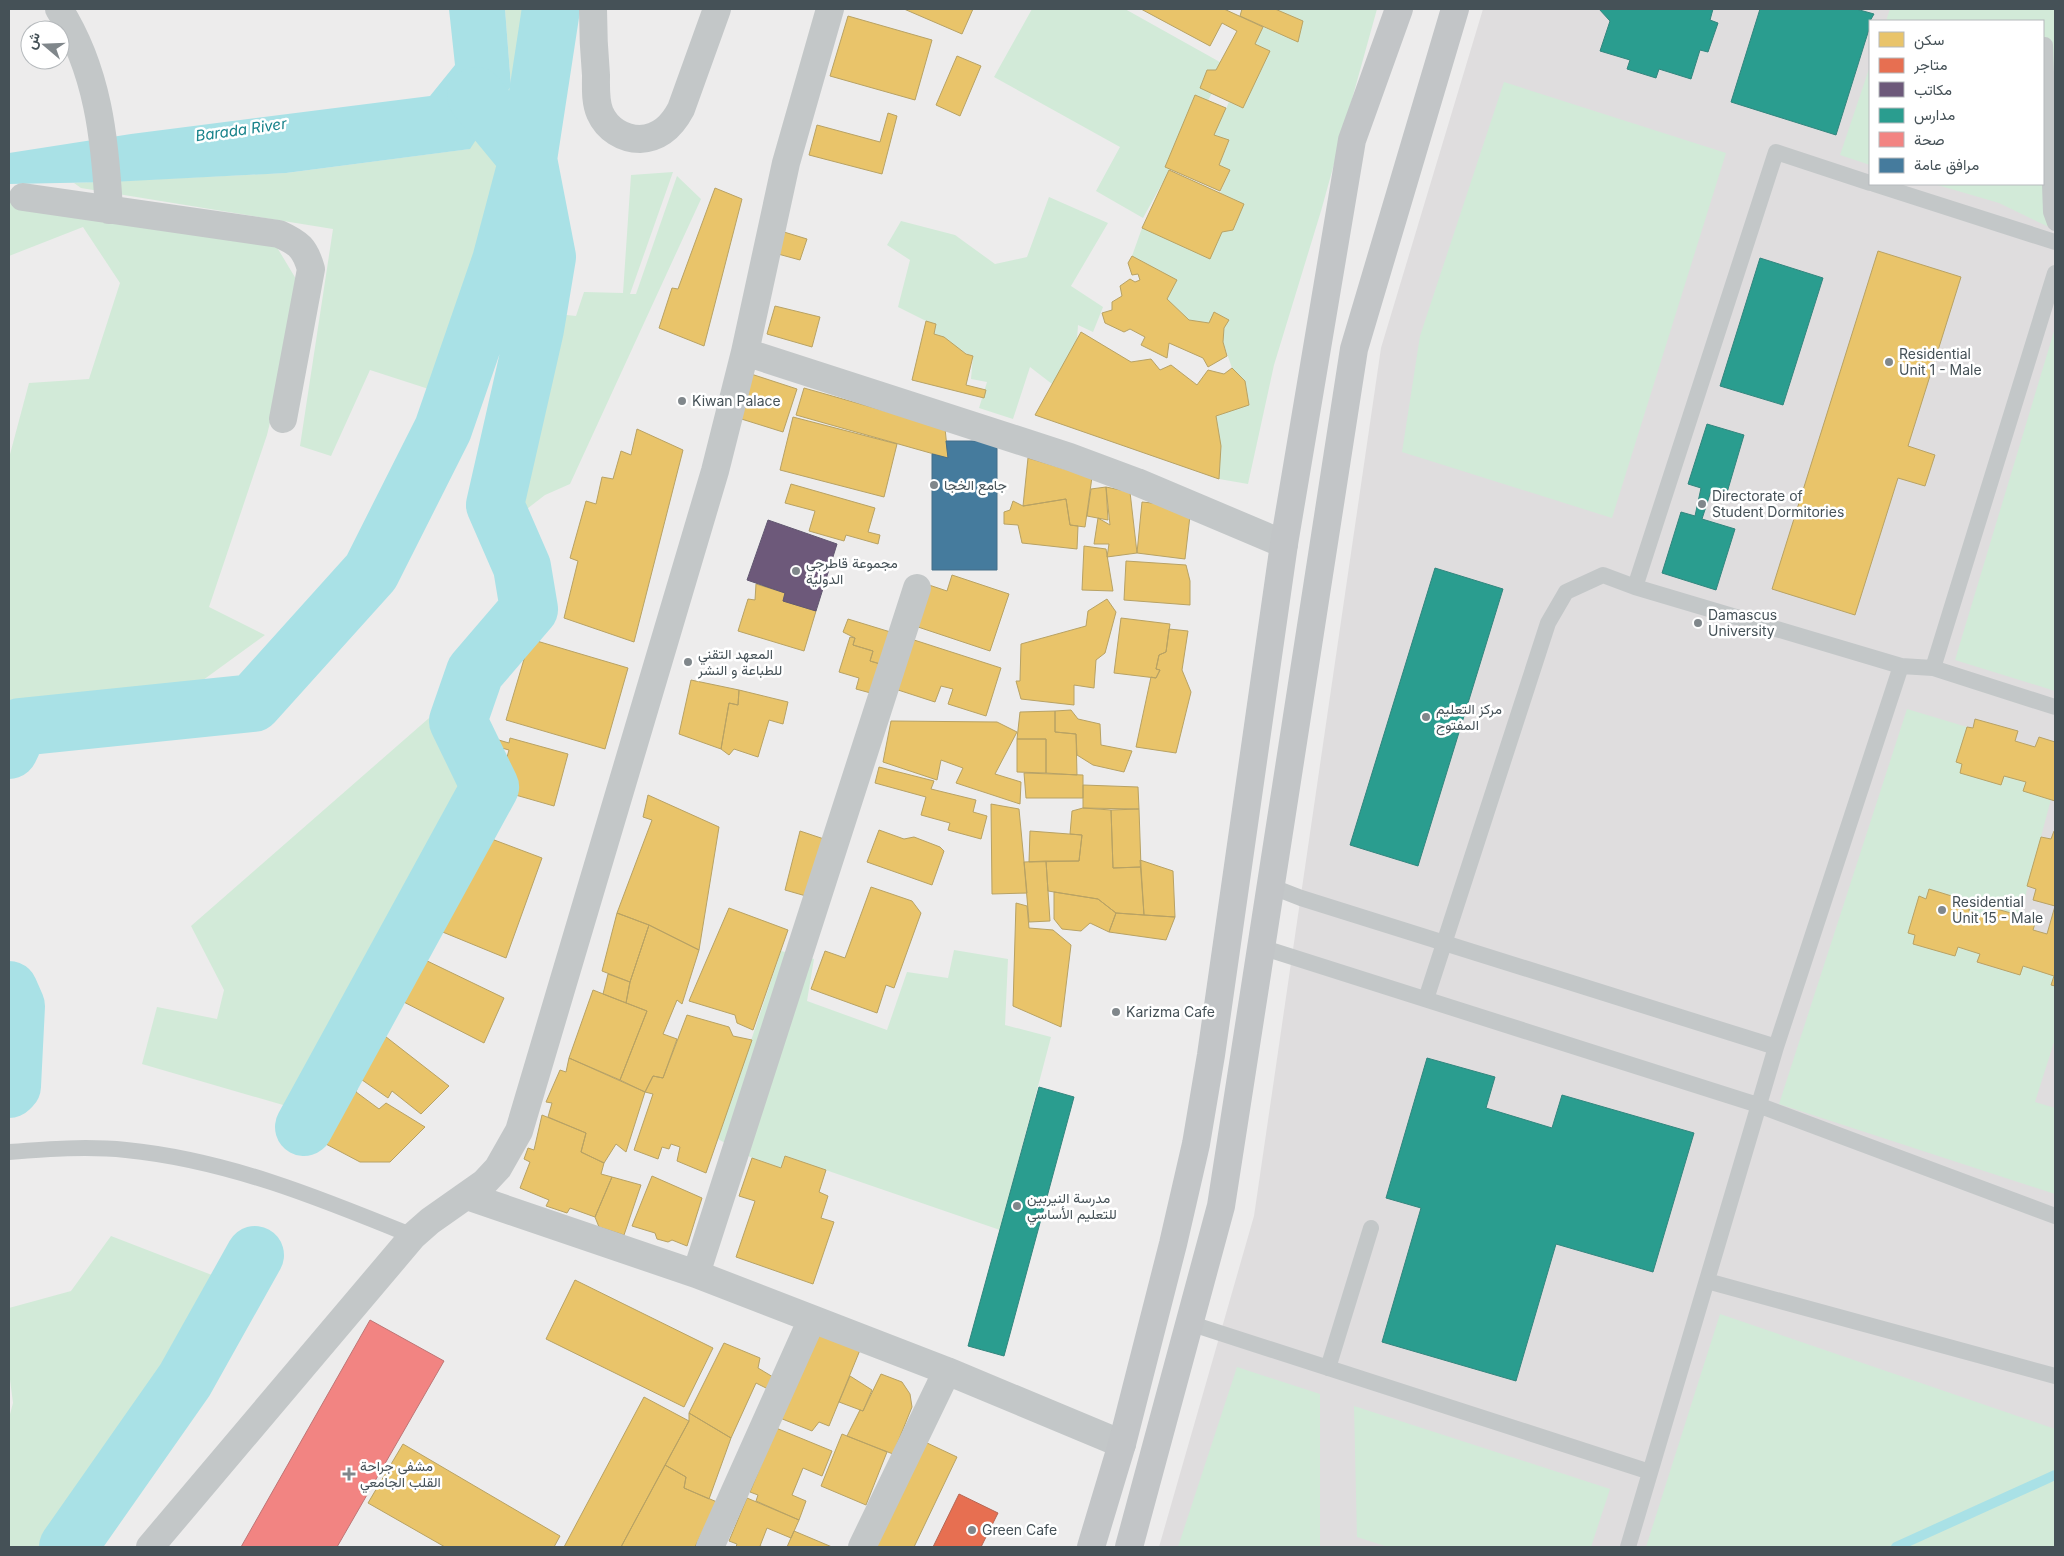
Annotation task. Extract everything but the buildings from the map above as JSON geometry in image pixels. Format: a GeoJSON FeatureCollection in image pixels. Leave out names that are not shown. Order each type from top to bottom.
{"type":"FeatureCollection","features":[{"type":"Feature","properties":{"kind":"main road"},"geometry":{"type":"LineString","coordinates":[[1091,1547],[1122,1444],[1173,1244],[1196,1144],[1211,1054],[1284,544],[1352,140],[1399,9]]}},
{"type":"Feature","properties":{"kind":"main road"},"geometry":{"type":"LineString","coordinates":[[1129,1547],[1221,1206],[1354,349],[1455,9]]}},
{"type":"Feature","properties":{"kind":"street"},"geometry":{"type":"LineString","coordinates":[[59,9],[70,25],[83,54],[96,95],[106,156],[109,210]]}},
{"type":"Feature","properties":{"kind":"street"},"geometry":{"type":"LineString","coordinates":[[593,9],[597,98],[600,112],[608,125],[620,135],[634,139],[649,139],[662,132],[674,122],[681,109],[717,9]]}},
{"type":"Feature","properties":{"kind":"street"},"geometry":{"type":"LineString","coordinates":[[150,1547],[413,1236],[448,1208],[467,1196],[498,1168],[519,1132],[715,471],[745,352],[786,163],[830,9]]}},
{"type":"Feature","properties":{"kind":"street"},"geometry":{"type":"LineString","coordinates":[[23,197],[278,234],[294,241],[306,253],[311,269],[310,286],[283,419]]}},
{"type":"Feature","properties":{"kind":"street"},"geometry":{"type":"LineString","coordinates":[[745,352],[1070,457],[1137,482],[1284,544]]}},
{"type":"Feature","properties":{"kind":"street"},"geometry":{"type":"LineString","coordinates":[[696,1274],[917,588]]}},
{"type":"Feature","properties":{"kind":"street"},"geometry":{"type":"LineString","coordinates":[[467,1196],[696,1274],[947,1371],[1122,1444]]}},
{"type":"Feature","properties":{"kind":"street"},"geometry":{"type":"LineString","coordinates":[[710,1547],[812,1319]]}},
{"type":"Feature","properties":{"kind":"street"},"geometry":{"type":"LineString","coordinates":[[862,1547],[947,1371]]}},
{"type":"Feature","properties":{"kind":"lane"},"geometry":{"type":"LineString","coordinates":[[2045,44],[2051,212],[2055,224]]}},
{"type":"Feature","properties":{"kind":"lane"},"geometry":{"type":"LineString","coordinates":[[1636,587],[1776,152],[1869,183]]}},
{"type":"Feature","properties":{"kind":"lane"},"geometry":{"type":"LineString","coordinates":[[1877,185],[2055,242]]}},
{"type":"Feature","properties":{"kind":"lane"},"geometry":{"type":"LineString","coordinates":[[1933,668],[2055,273]]}},
{"type":"Feature","properties":{"kind":"lane"},"geometry":{"type":"LineString","coordinates":[[1426,999],[1548,623],[1566,592],[1603,575],[1636,587],[1901,666],[1933,668],[2055,707]]}},
{"type":"Feature","properties":{"kind":"lane"},"geometry":{"type":"LineString","coordinates":[[1628,1547],[1758,1105],[1901,666]]}},
{"type":"Feature","properties":{"kind":"lane"},"geometry":{"type":"LineString","coordinates":[[1270,886],[1301,898],[1776,1047]]}},
{"type":"Feature","properties":{"kind":"lane"},"geometry":{"type":"LineString","coordinates":[[1261,947],[1758,1105],[2055,1216]]}},
{"type":"Feature","properties":{"kind":"lane"},"geometry":{"type":"LineString","coordinates":[[9,1152],[79,1148],[124,1149],[170,1155],[214,1165],[265,1180],[413,1236]]}},
{"type":"Feature","properties":{"kind":"lane"},"geometry":{"type":"LineString","coordinates":[[1328,1368],[1371,1228]]}},
{"type":"Feature","properties":{"kind":"lane"},"geometry":{"type":"LineString","coordinates":[[1706,1282],[2055,1376]]}},
{"type":"Feature","properties":{"kind":"lane"},"geometry":{"type":"LineString","coordinates":[[1189,1323],[1650,1472]]}},
{"type":"Feature","properties":{"kind":"shaded area","name":"Damascus University"},"geometry":{"type":"Polygon","coordinates":[[[1483,9],[2055,9],[2055,1547],[1159,1547],[1254,1216],[1381,348],[1483,9]]]}},
{"type":"Feature","properties":{"kind":"green space"},"geometry":{"type":"Polygon","coordinates":[[[505,9],[534,9],[526,91],[463,336],[441,393],[370,370],[331,456],[300,446],[333,229],[81,188],[74,183],[286,173],[469,149],[511,86],[505,9]]]}},
{"type":"Feature","properties":{"kind":"green space"},"geometry":{"type":"Polygon","coordinates":[[[1032,9],[1125,9],[1227,66],[1143,218],[1096,191],[1120,147],[994,77],[1032,9]]]}},
{"type":"Feature","properties":{"kind":"green space"},"geometry":{"type":"Polygon","coordinates":[[[1275,9],[1377,9],[1321,211],[1274,365],[1248,484],[1219,479],[1221,446],[1216,416],[1249,404],[1245,381],[1232,368],[1223,342],[1224,328],[1228,320],[1215,312],[1209,323],[1189,320],[1167,299],[1177,280],[1132,256],[1142,228],[1222,232],[1233,230],[1244,204],[1220,193],[1230,170],[1219,165],[1229,141],[1214,135],[1229,102],[1243,108],[1270,51],[1255,44],[1263,27],[1298,41],[1303,21],[1275,9]]]}},
{"type":"Feature","properties":{"kind":"green space"},"geometry":{"type":"Polygon","coordinates":[[[1890,9],[2055,9],[2055,230],[1999,203],[1937,185],[2044,185],[2044,20],[1886,20],[1890,9]]]}},
{"type":"Feature","properties":{"kind":"green space"},"geometry":{"type":"Polygon","coordinates":[[[1869,69],[1869,165],[1840,155],[1869,69]]]}},
{"type":"Feature","properties":{"kind":"green space"},"geometry":{"type":"Polygon","coordinates":[[[1504,82],[1726,153],[1612,518],[1402,452],[1420,336],[1504,82]]]}},
{"type":"Feature","properties":{"kind":"green space"},"geometry":{"type":"Polygon","coordinates":[[[673,172],[630,294],[636,294],[677,176],[701,199],[570,484],[545,495],[510,522],[505,501],[538,355],[548,324],[557,314],[576,316],[584,292],[623,293],[631,175],[673,172]]]}},
{"type":"Feature","properties":{"kind":"green space"},"geometry":{"type":"Polygon","coordinates":[[[11,191],[21,201],[275,244],[302,289],[267,435],[209,607],[265,635],[199,683],[18,719],[9,725],[9,458],[29,383],[89,379],[120,283],[83,227],[9,256],[9,192],[11,191]]]}},
{"type":"Feature","properties":{"kind":"green space"},"geometry":{"type":"Polygon","coordinates":[[[1049,197],[1108,223],[1071,286],[1103,307],[1093,332],[1078,325],[1077,341],[1052,384],[1030,367],[1013,419],[979,408],[987,382],[971,379],[973,356],[934,334],[936,324],[898,307],[910,260],[887,245],[901,221],[955,235],[995,264],[1027,257],[1049,197]]]}},
{"type":"Feature","properties":{"kind":"green space"},"geometry":{"type":"Polygon","coordinates":[[[2055,328],[2055,691],[1955,660],[2055,328]]]}},
{"type":"Feature","properties":{"kind":"green space"},"geometry":{"type":"Polygon","coordinates":[[[460,691],[451,724],[481,788],[307,1112],[142,1064],[157,1007],[217,1019],[224,990],[191,926],[460,691]]]}},
{"type":"Feature","properties":{"kind":"green space"},"geometry":{"type":"Polygon","coordinates":[[[1907,709],[1967,727],[1956,762],[1962,764],[1960,773],[2001,785],[2004,776],[2026,782],[2024,791],[2051,799],[2020,916],[1994,908],[1990,918],[1969,911],[1971,902],[1929,889],[1926,899],[1919,897],[1909,933],[1915,935],[1913,944],[1955,956],[1958,947],[1980,954],[1977,963],[2020,975],[2023,966],[2054,976],[2052,985],[2055,986],[2055,1039],[2035,1102],[2055,1108],[2055,1194],[1779,1104],[1907,709]]]}},
{"type":"Feature","properties":{"kind":"green space"},"geometry":{"type":"Polygon","coordinates":[[[954,950],[1008,959],[1005,1025],[1051,1037],[1000,1230],[785,1156],[781,1168],[752,1158],[718,1139],[781,951],[814,959],[807,1001],[887,1030],[907,972],[948,978],[954,950]]]}},
{"type":"Feature","properties":{"kind":"green space"},"geometry":{"type":"Polygon","coordinates":[[[111,1236],[230,1282],[51,1547],[9,1547],[9,1418],[13,1403],[9,1372],[9,1308],[71,1291],[111,1236]]]}},
{"type":"Feature","properties":{"kind":"green space"},"geometry":{"type":"Polygon","coordinates":[[[1720,1314],[2055,1429],[2055,1547],[1646,1547],[1720,1314]]]}},
{"type":"Feature","properties":{"kind":"green space"},"geometry":{"type":"Polygon","coordinates":[[[1237,1367],[1320,1394],[1320,1547],[1178,1547],[1237,1367]]]}},
{"type":"Feature","properties":{"kind":"green space"},"geometry":{"type":"Polygon","coordinates":[[[1354,1406],[1610,1489],[1591,1547],[1388,1547],[1357,1537],[1354,1406]]]}},
{"type":"Feature","properties":{"kind":"water","name":"Barada River"},"geometry":{"type":"Polygon","coordinates":[[[449,9],[505,9],[511,86],[470,149],[286,173],[111,182],[9,184],[9,153],[131,134],[430,96],[455,65],[449,9]]]}},
{"type":"Feature","properties":{"kind":"waterway"},"geometry":{"type":"LineString","coordinates":[[9,750],[20,727],[253,703],[371,572],[443,429],[501,261],[528,159],[551,9]]}},
{"type":"Feature","properties":{"kind":"waterway"},"geometry":{"type":"LineString","coordinates":[[304,1127],[490,787],[458,721],[475,672],[529,609],[522,567],[495,505],[535,329],[547,257],[528,159],[476,96]]}},
{"type":"Feature","properties":{"kind":"waterway"},"geometry":{"type":"LineString","coordinates":[[9,990],[16,1006],[12,1086],[9,1089]]}},
{"type":"Feature","properties":{"kind":"waterway"},"geometry":{"type":"LineString","coordinates":[[68,1547],[185,1380],[255,1255]]}},
{"type":"Feature","properties":{"kind":"waterway"},"geometry":{"type":"LineString","coordinates":[[1896,1547],[2055,1475]]}},
{"type":"Feature","properties":{"kind":"place","name":"Residential Unit 1 - Male"},"geometry":{"type":"Point","coordinates":[1889,362]}},
{"type":"Feature","properties":{"kind":"place","name":"Kiwan Palace"},"geometry":{"type":"Point","coordinates":[682,401]}},
{"type":"Feature","properties":{"kind":"place","name":"جامع الخجا"},"geometry":{"type":"Point","coordinates":[934,485]}},
{"type":"Feature","properties":{"kind":"place","name":"Directorate of Student Dormitories"},"geometry":{"type":"Point","coordinates":[1702,504]}},
{"type":"Feature","properties":{"kind":"place","name":"مجموعة قاطرجي الدولية"},"geometry":{"type":"Point","coordinates":[796,571]}},
{"type":"Feature","properties":{"kind":"place","name":"Damascus University"},"geometry":{"type":"Point","coordinates":[1698,623]}},
{"type":"Feature","properties":{"kind":"place","name":"المعهد التقني للطباعة و النشر"},"geometry":{"type":"Point","coordinates":[688,662]}},
{"type":"Feature","properties":{"kind":"place","name":"مركز التعليم المفتوح"},"geometry":{"type":"Point","coordinates":[1426,717]}},
{"type":"Feature","properties":{"kind":"place","name":"Residential Unit 15 - Male"},"geometry":{"type":"Point","coordinates":[1942,910]}},
{"type":"Feature","properties":{"kind":"place","name":"Karizma Cafe"},"geometry":{"type":"Point","coordinates":[1116,1012]}},
{"type":"Feature","properties":{"kind":"place","name":"مدرسة النيربين للتعليم الأساسي"},"geometry":{"type":"Point","coordinates":[1017,1206]}},
{"type":"Feature","properties":{"kind":"place","name":"مشفى جراحة القلب الجامعي"},"geometry":{"type":"Point","coordinates":[349,1474]}},
{"type":"Feature","properties":{"kind":"place","name":"Green Cafe"},"geometry":{"type":"Point","coordinates":[972,1530]}}]}
